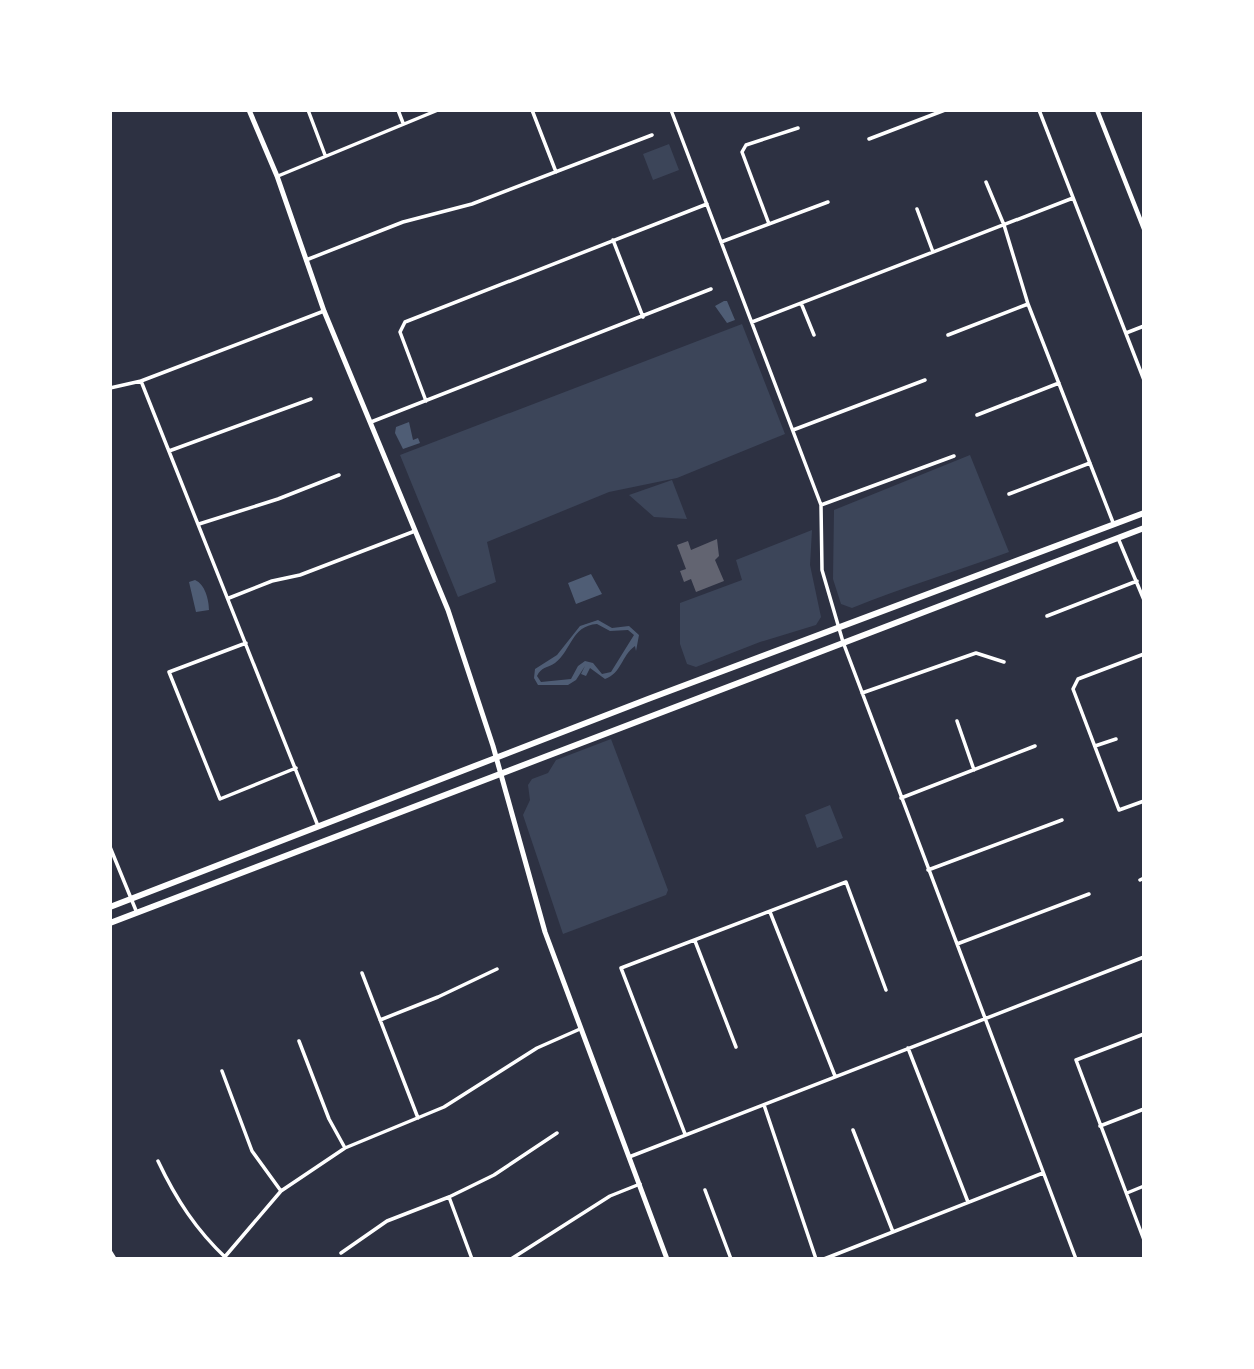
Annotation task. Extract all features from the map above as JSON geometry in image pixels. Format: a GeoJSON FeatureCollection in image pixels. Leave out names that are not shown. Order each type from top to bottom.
{"type":"FeatureCollection","features":[{"type":"Feature","properties":{"kind":"main road"},"geometry":{"type":"LineString","coordinates":[[250,110],[277,176],[324,311],[457,634],[545,932],[667,1259]]}},
{"type":"Feature","properties":{"kind":"main road"},"geometry":{"type":"LineString","coordinates":[[110,907],[495,758],[1144,513]]}},
{"type":"Feature","properties":{"kind":"main road"},"geometry":{"type":"LineString","coordinates":[[110,923],[1144,528]]}},
{"type":"Feature","properties":{"kind":"street"},"geometry":{"type":"LineString","coordinates":[[308,110],[325,155]]}},
{"type":"Feature","properties":{"kind":"street"},"geometry":{"type":"LineString","coordinates":[[398,110],[403,124]]}},
{"type":"Feature","properties":{"kind":"street"},"geometry":{"type":"LineString","coordinates":[[277,176],[438,110]]}},
{"type":"Feature","properties":{"kind":"street"},"geometry":{"type":"LineString","coordinates":[[532,110],[556,172]]}},
{"type":"Feature","properties":{"kind":"street"},"geometry":{"type":"LineString","coordinates":[[671,110],[821,505],[822,570],[838,629],[1076,1259]]}},
{"type":"Feature","properties":{"kind":"street"},"geometry":{"type":"LineString","coordinates":[[869,139],[945,110]]}},
{"type":"Feature","properties":{"kind":"street"},"geometry":{"type":"LineString","coordinates":[[1039,110],[1144,380]]}},
{"type":"Feature","properties":{"kind":"street"},"geometry":{"type":"LineString","coordinates":[[1097,110],[1144,229]]}},
{"type":"Feature","properties":{"kind":"street"},"geometry":{"type":"LineString","coordinates":[[769,225],[742,152],[747,145],[798,128]]}},
{"type":"Feature","properties":{"kind":"street"},"geometry":{"type":"LineString","coordinates":[[306,260],[403,222],[472,204],[652,135]]}},
{"type":"Feature","properties":{"kind":"street"},"geometry":{"type":"LineString","coordinates":[[986,182],[1004,225],[1028,304],[1114,525]]}},
{"type":"Feature","properties":{"kind":"street"},"geometry":{"type":"LineString","coordinates":[[752,322],[1073,198]]}},
{"type":"Feature","properties":{"kind":"street"},"geometry":{"type":"LineString","coordinates":[[721,242],[828,202]]}},
{"type":"Feature","properties":{"kind":"street"},"geometry":{"type":"LineString","coordinates":[[1135,206],[1144,203]]}},
{"type":"Feature","properties":{"kind":"street"},"geometry":{"type":"LineString","coordinates":[[426,401],[400,332],[405,322],[707,204]]}},
{"type":"Feature","properties":{"kind":"street"},"geometry":{"type":"LineString","coordinates":[[916,209],[933,252]]}},
{"type":"Feature","properties":{"kind":"street"},"geometry":{"type":"LineString","coordinates":[[613,240],[643,317]]}},
{"type":"Feature","properties":{"kind":"street"},"geometry":{"type":"LineString","coordinates":[[369,423],[710,289]]}},
{"type":"Feature","properties":{"kind":"street"},"geometry":{"type":"LineString","coordinates":[[801,303],[814,335]]}},
{"type":"Feature","properties":{"kind":"street"},"geometry":{"type":"LineString","coordinates":[[948,335],[1028,304]]}},
{"type":"Feature","properties":{"kind":"street"},"geometry":{"type":"LineString","coordinates":[[110,388],[141,381],[324,311]]}},
{"type":"Feature","properties":{"kind":"street"},"geometry":{"type":"LineString","coordinates":[[1125,333],[1144,326]]}},
{"type":"Feature","properties":{"kind":"street"},"geometry":{"type":"LineString","coordinates":[[793,430],[925,380]]}},
{"type":"Feature","properties":{"kind":"street"},"geometry":{"type":"LineString","coordinates":[[141,381],[318,826]]}},
{"type":"Feature","properties":{"kind":"street"},"geometry":{"type":"LineString","coordinates":[[977,415],[1059,383]]}},
{"type":"Feature","properties":{"kind":"street"},"geometry":{"type":"LineString","coordinates":[[169,451],[311,399]]}},
{"type":"Feature","properties":{"kind":"street"},"geometry":{"type":"LineString","coordinates":[[821,505],[954,456]]}},
{"type":"Feature","properties":{"kind":"street"},"geometry":{"type":"LineString","coordinates":[[1009,494],[1090,463]]}},
{"type":"Feature","properties":{"kind":"street"},"geometry":{"type":"LineString","coordinates":[[199,524],[278,499],[339,475]]}},
{"type":"Feature","properties":{"kind":"street"},"geometry":{"type":"LineString","coordinates":[[229,598],[272,581],[300,575],[415,531]]}},
{"type":"Feature","properties":{"kind":"street"},"geometry":{"type":"LineString","coordinates":[[1118,538],[1144,600]]}},
{"type":"Feature","properties":{"kind":"street"},"geometry":{"type":"LineString","coordinates":[[1046,616],[1137,582]]}},
{"type":"Feature","properties":{"kind":"street"},"geometry":{"type":"LineString","coordinates":[[246,643],[169,673],[220,799],[296,768]]}},
{"type":"Feature","properties":{"kind":"street"},"geometry":{"type":"LineString","coordinates":[[862,693],[976,653],[1004,662]]}},
{"type":"Feature","properties":{"kind":"street"},"geometry":{"type":"LineString","coordinates":[[1144,654],[1077,679],[1073,689],[1119,810],[1144,801]]}},
{"type":"Feature","properties":{"kind":"street"},"geometry":{"type":"LineString","coordinates":[[957,721],[974,770]]}},
{"type":"Feature","properties":{"kind":"street"},"geometry":{"type":"LineString","coordinates":[[1096,746],[1116,739]]}},
{"type":"Feature","properties":{"kind":"street"},"geometry":{"type":"LineString","coordinates":[[901,798],[1035,746]]}},
{"type":"Feature","properties":{"kind":"street"},"geometry":{"type":"LineString","coordinates":[[928,870],[1062,820]]}},
{"type":"Feature","properties":{"kind":"street"},"geometry":{"type":"LineString","coordinates":[[110,846],[136,913]]}},
{"type":"Feature","properties":{"kind":"street"},"geometry":{"type":"LineString","coordinates":[[685,1134],[621,968],[846,882],[886,990]]}},
{"type":"Feature","properties":{"kind":"street"},"geometry":{"type":"LineString","coordinates":[[957,944],[1088,894]]}},
{"type":"Feature","properties":{"kind":"street"},"geometry":{"type":"LineString","coordinates":[[769,911],[835,1076]]}},
{"type":"Feature","properties":{"kind":"street"},"geometry":{"type":"LineString","coordinates":[[695,940],[736,1047]]}},
{"type":"Feature","properties":{"kind":"street"},"geometry":{"type":"LineString","coordinates":[[629,1157],[1144,957]]}},
{"type":"Feature","properties":{"kind":"street"},"geometry":{"type":"LineString","coordinates":[[380,1020],[438,998],[497,969]]}},
{"type":"Feature","properties":{"kind":"street"},"geometry":{"type":"LineString","coordinates":[[362,973],[418,1118]]}},
{"type":"Feature","properties":{"kind":"street"},"geometry":{"type":"LineString","coordinates":[[158,1161],[180,1206],[225,1258],[281,1191],[345,1148],[443,1107],[537,1048],[580,1029]]}},
{"type":"Feature","properties":{"kind":"street"},"geometry":{"type":"LineString","coordinates":[[1144,1034],[1076,1060],[1144,1240]]}},
{"type":"Feature","properties":{"kind":"street"},"geometry":{"type":"LineString","coordinates":[[299,1041],[329,1119],[345,1148]]}},
{"type":"Feature","properties":{"kind":"street"},"geometry":{"type":"LineString","coordinates":[[908,1047],[968,1202]]}},
{"type":"Feature","properties":{"kind":"street"},"geometry":{"type":"LineString","coordinates":[[222,1071],[252,1151],[281,1191]]}},
{"type":"Feature","properties":{"kind":"street"},"geometry":{"type":"LineString","coordinates":[[764,1105],[816,1259]]}},
{"type":"Feature","properties":{"kind":"street"},"geometry":{"type":"LineString","coordinates":[[1100,1126],[1144,1109]]}},
{"type":"Feature","properties":{"kind":"street"},"geometry":{"type":"LineString","coordinates":[[853,1130],[892,1232]]}},
{"type":"Feature","properties":{"kind":"street"},"geometry":{"type":"LineString","coordinates":[[341,1253],[387,1221],[449,1197],[494,1175],[558,1133]]}},
{"type":"Feature","properties":{"kind":"street"},"geometry":{"type":"LineString","coordinates":[[824,1259],[1043,1173]]}},
{"type":"Feature","properties":{"kind":"street"},"geometry":{"type":"LineString","coordinates":[[511,1259],[610,1196],[640,1184]]}},
{"type":"Feature","properties":{"kind":"street"},"geometry":{"type":"LineString","coordinates":[[1127,1193],[1144,1186]]}},
{"type":"Feature","properties":{"kind":"street"},"geometry":{"type":"LineString","coordinates":[[705,1191],[731,1259]]}},
{"type":"Feature","properties":{"kind":"street"},"geometry":{"type":"LineString","coordinates":[[449,1197],[472,1259]]}},
{"type":"Feature","properties":{"kind":"street"},"geometry":{"type":"LineString","coordinates":[[110,1251],[115,1259]]}},
{"type":"Feature","properties":{"kind":"shaded area"},"geometry":{"type":"Polygon","coordinates":[[[669,144],[679,170],[653,180],[643,154],[669,144]]]}},
{"type":"Feature","properties":{"kind":"shaded area"},"geometry":{"type":"Polygon","coordinates":[[[727,301],[735,320],[727,323],[715,306],[727,301]]]}},
{"type":"Feature","properties":{"kind":"shaded area"},"geometry":{"type":"Polygon","coordinates":[[[742,324],[785,434],[677,478],[609,492],[487,542],[496,582],[458,597],[400,455],[742,324]]]}},
{"type":"Feature","properties":{"kind":"shaded area"},"geometry":{"type":"Polygon","coordinates":[[[409,422],[413,440],[418,438],[420,443],[403,449],[395,433],[396,427],[409,422]]]}},
{"type":"Feature","properties":{"kind":"shaded area"},"geometry":{"type":"Polygon","coordinates":[[[970,455],[1009,552],[852,608],[841,604],[833,579],[834,510],[970,455]]]}},
{"type":"Feature","properties":{"kind":"shaded area"},"geometry":{"type":"Polygon","coordinates":[[[672,480],[687,519],[654,517],[629,495],[672,480]]]}},
{"type":"Feature","properties":{"kind":"shaded area"},"geometry":{"type":"Polygon","coordinates":[[[812,530],[810,565],[821,617],[816,625],[760,642],[696,667],[687,664],[680,644],[680,603],[742,580],[736,560],[812,530]]]}},
{"type":"Feature","properties":{"kind":"shaded area"},"geometry":{"type":"Polygon","coordinates":[[[591,574],[602,594],[576,604],[568,583],[591,574]]]}},
{"type":"Feature","properties":{"kind":"shaded area"},"geometry":{"type":"Polygon","coordinates":[[[195,580],[204,589],[209,610],[196,612],[189,582],[195,580]]]}},
{"type":"Feature","properties":{"kind":"shaded area"},"geometry":{"type":"Polygon","coordinates":[[[598,620],[612,628],[629,626],[639,635],[636,651],[635,646],[615,673],[605,679],[590,668],[586,676],[581,674],[585,666],[576,680],[568,685],[538,685],[534,678],[535,669],[557,655],[580,626],[598,620]],[[597,624],[582,629],[561,658],[542,669],[537,676],[541,682],[571,679],[578,666],[585,661],[593,663],[602,674],[611,672],[634,635],[628,630],[610,631],[597,624]]]}},
{"type":"Feature","properties":{"kind":"shaded area"},"geometry":{"type":"Polygon","coordinates":[[[611,739],[668,890],[666,895],[563,934],[523,815],[530,800],[528,785],[532,779],[548,773],[556,760],[611,739]]]}},
{"type":"Feature","properties":{"kind":"shaded area"},"geometry":{"type":"Polygon","coordinates":[[[830,805],[843,838],[817,848],[805,815],[830,805]]]}},
{"type":"Feature","properties":{"kind":"building"},"geometry":{"type":"Polygon","coordinates":[[[717,539],[719,556],[715,560],[724,581],[696,592],[691,579],[684,582],[680,571],[686,569],[677,545],[688,541],[691,550],[717,539]]]}}]}
